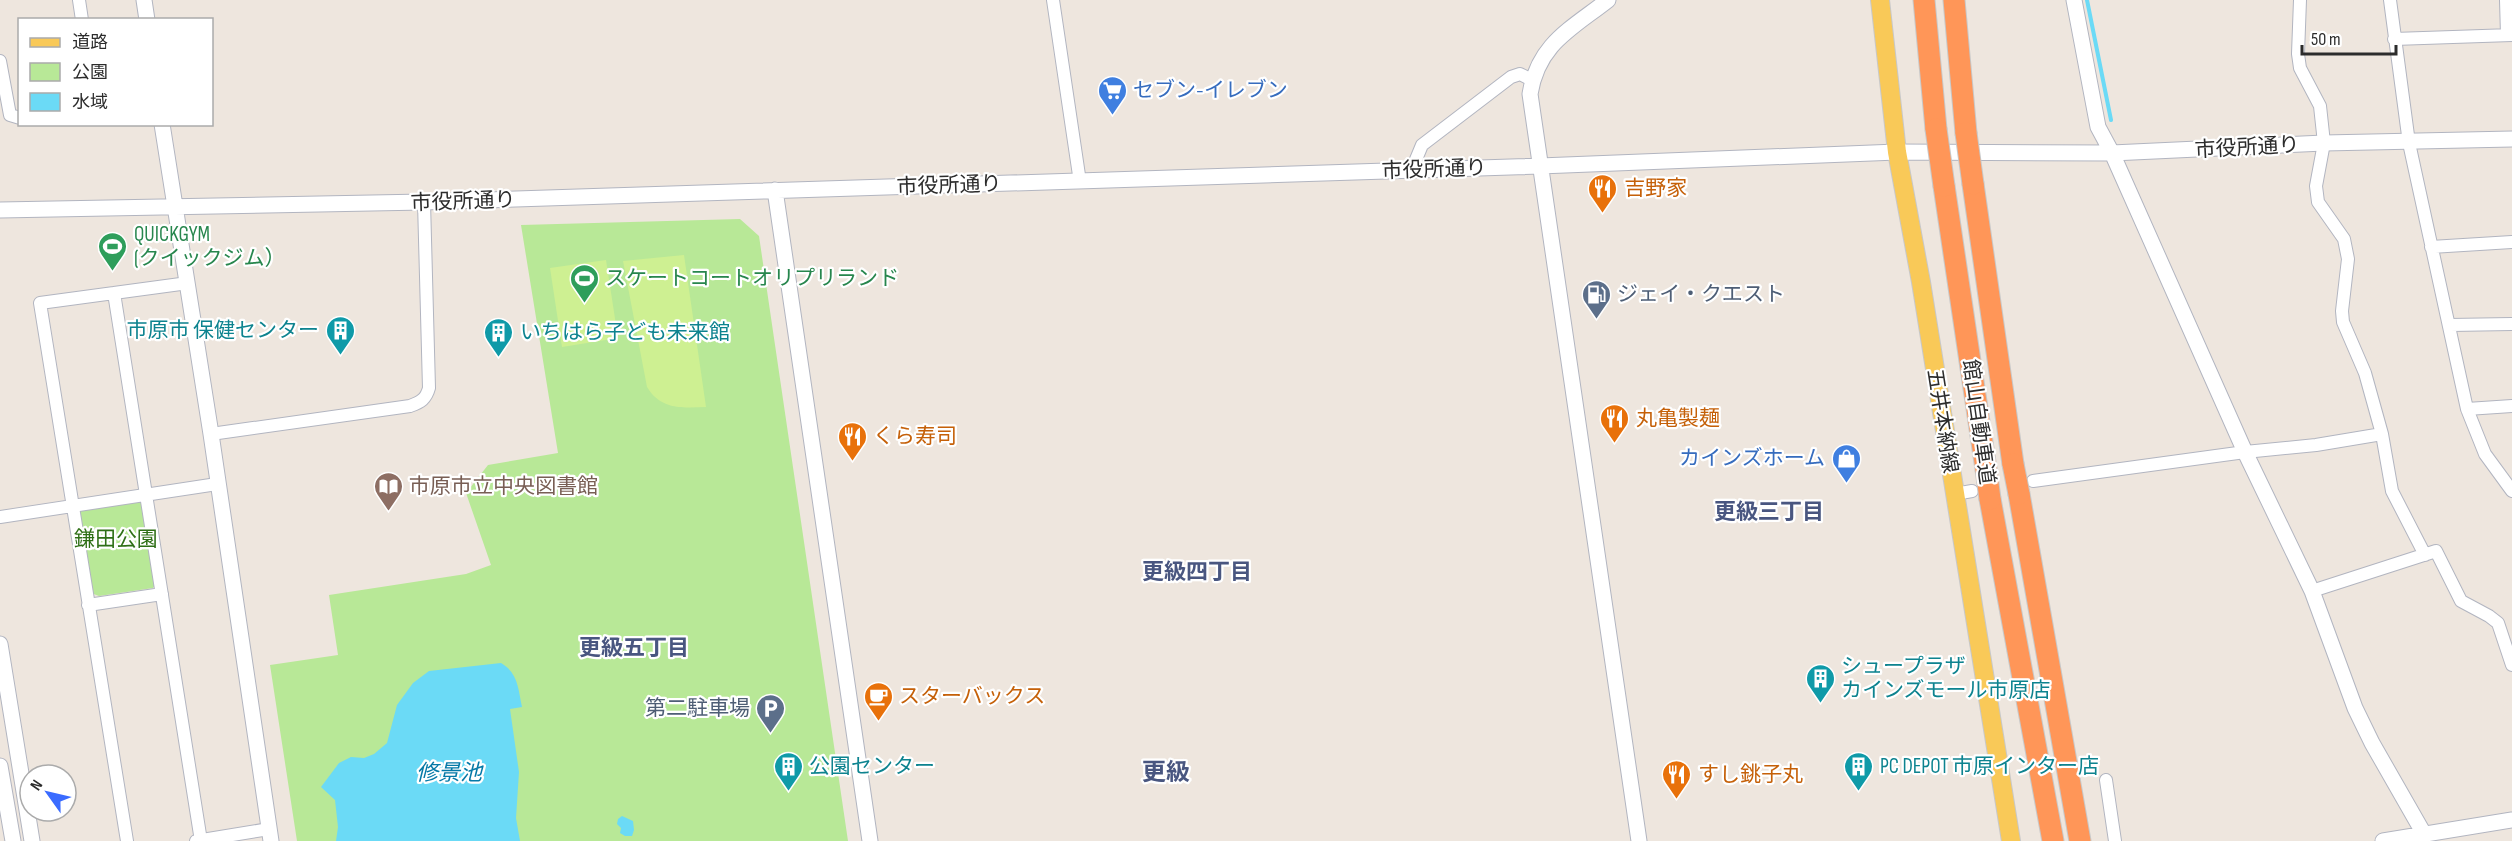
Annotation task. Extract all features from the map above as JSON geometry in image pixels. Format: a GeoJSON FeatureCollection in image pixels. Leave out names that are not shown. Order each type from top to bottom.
{"type":"FeatureCollection","features":[{"type":"Feature","properties":{"kind":"highway","name":"館山自動車道"},"geometry":{"type":"LineString","coordinates":[[1924,0],[1936,129],[1986,468],[1973,494],[2053,841]]}},
{"type":"Feature","properties":{"kind":"highway","name":"館山自動車道"},"geometry":{"type":"LineString","coordinates":[[1954,0],[1966,133],[2013,464],[2026,487],[2080,841]]}},
{"type":"Feature","properties":{"kind":"main road","name":"五井本納線"},"geometry":{"type":"LineString","coordinates":[[1880,0],[1897,152],[1973,494],[2011,841]]}},
{"type":"Feature","properties":{"kind":"street"},"geometry":{"type":"LineString","coordinates":[[79,0],[82,18]]}},
{"type":"Feature","properties":{"kind":"street"},"geometry":{"type":"LineString","coordinates":[[144,0],[147,18]]}},
{"type":"Feature","properties":{"kind":"street"},"geometry":{"type":"LineString","coordinates":[[1053,0],[1080,182]]}},
{"type":"Feature","properties":{"kind":"street"},"geometry":{"type":"LineString","coordinates":[[1608,0],[1553,42],[1544,54],[1532,80],[1530,94],[1640,841]]}},
{"type":"Feature","properties":{"kind":"street"},"geometry":{"type":"LineString","coordinates":[[2074,0],[2098,127],[2112,153],[2245,452],[2312,591],[2355,708],[2372,743],[2426,838]]}},
{"type":"Feature","properties":{"kind":"street"},"geometry":{"type":"LineString","coordinates":[[2300,0],[2300,68],[2320,106],[2324,143],[2316,186],[2318,202],[2344,239],[2348,259],[2342,311],[2343,322],[2365,373],[2382,434],[2392,491],[2425,555]]}},
{"type":"Feature","properties":{"kind":"street"},"geometry":{"type":"LineString","coordinates":[[2390,0],[2409,143],[2467,409],[2485,454],[2512,491]]}},
{"type":"Feature","properties":{"kind":"street"},"geometry":{"type":"LineString","coordinates":[[2394,39],[2509,35],[2506,0]]}},
{"type":"Feature","properties":{"kind":"street"},"geometry":{"type":"LineString","coordinates":[[0,62],[10,115],[18,117]]}},
{"type":"Feature","properties":{"kind":"street"},"geometry":{"type":"LineString","coordinates":[[1412,169],[1422,145],[1511,77],[1521,74],[1532,80]]}},
{"type":"Feature","properties":{"kind":"street"},"geometry":{"type":"LineString","coordinates":[[114,293],[148,494],[200,841],[270,835],[211,434],[162,126]]}},
{"type":"Feature","properties":{"kind":"street","name":"市役所通り"},"geometry":{"type":"LineString","coordinates":[[0,210],[424,202],[1080,182],[1897,152],[2112,153],[2324,143],[2409,143],[2512,139]]}},
{"type":"Feature","properties":{"kind":"street"},"geometry":{"type":"LineString","coordinates":[[775,190],[870,841]]}},
{"type":"Feature","properties":{"kind":"street"},"geometry":{"type":"LineString","coordinates":[[211,434],[410,406],[419,403],[426,396],[429,388],[424,202]]}},
{"type":"Feature","properties":{"kind":"street"},"geometry":{"type":"LineString","coordinates":[[2431,247],[2512,242]]}},
{"type":"Feature","properties":{"kind":"street"},"geometry":{"type":"LineString","coordinates":[[127,841],[40,303],[188,283]]}},
{"type":"Feature","properties":{"kind":"street"},"geometry":{"type":"LineString","coordinates":[[2450,325],[2512,324]]}},
{"type":"Feature","properties":{"kind":"street"},"geometry":{"type":"LineString","coordinates":[[2467,409],[2512,406]]}},
{"type":"Feature","properties":{"kind":"street"},"geometry":{"type":"LineString","coordinates":[[2026,487],[2245,452],[2316,445],[2382,434]]}},
{"type":"Feature","properties":{"kind":"street"},"geometry":{"type":"LineString","coordinates":[[0,517],[217,484]]}},
{"type":"Feature","properties":{"kind":"street"},"geometry":{"type":"LineString","coordinates":[[2312,591],[2436,551],[2461,601],[2489,616],[2498,624],[2512,665]]}},
{"type":"Feature","properties":{"kind":"street"},"geometry":{"type":"LineString","coordinates":[[88,605],[162,594]]}},
{"type":"Feature","properties":{"kind":"street"},"geometry":{"type":"LineString","coordinates":[[0,644],[32,841]]}},
{"type":"Feature","properties":{"kind":"street"},"geometry":{"type":"LineString","coordinates":[[1,773],[13,841]]}},
{"type":"Feature","properties":{"kind":"street"},"geometry":{"type":"LineString","coordinates":[[2106,780],[2115,841]]}},
{"type":"Feature","properties":{"kind":"street"},"geometry":{"type":"LineString","coordinates":[[2383,841],[2426,838],[2512,820]]}},
{"type":"Feature","properties":{"kind":"green space"},"geometry":{"type":"Polygon","coordinates":[[[740,219],[759,236],[848,841],[297,841],[270,665],[338,655],[329,595],[466,574],[491,565],[466,493],[488,465],[558,453],[521,225],[740,219]]]}},
{"type":"Feature","properties":{"kind":"green space"},"geometry":{"type":"Polygon","coordinates":[[[684,255],[706,407],[680,407],[665,404],[647,387],[623,261],[684,255]]]}},
{"type":"Feature","properties":{"kind":"green space","name":"スケートコートオリプリランド"},"geometry":{"type":"Polygon","coordinates":[[[606,260],[618,338],[562,347],[550,268],[606,260]]]}},
{"type":"Feature","properties":{"kind":"green space","name":"鎌田公園"},"geometry":{"type":"Polygon","coordinates":[[[137,501],[145,505],[156,584],[153,588],[99,596],[91,593],[77,514],[81,510],[137,501]]]}},
{"type":"Feature","properties":{"kind":"water","name":"修景池"},"geometry":{"type":"Polygon","coordinates":[[[501,663],[514,676],[522,707],[510,709],[519,772],[516,818],[520,841],[336,841],[338,827],[335,800],[321,787],[339,763],[351,757],[364,758],[374,754],[387,743],[397,705],[413,683],[429,671],[501,663]]]}},
{"type":"Feature","properties":{"kind":"water"},"geometry":{"type":"Polygon","coordinates":[[[622,816],[633,821],[632,836],[620,833],[621,828],[617,824],[618,819],[622,816]]]}},
{"type":"Feature","properties":{"kind":"waterway"},"geometry":{"type":"LineString","coordinates":[[2087,0],[2111,120]]}},
{"type":"Feature","properties":{"kind":"place","name":"セブン-イレブン"},"geometry":{"type":"Point","coordinates":[1112,116]}},
{"type":"Feature","properties":{"kind":"place","name":"吉野家"},"geometry":{"type":"Point","coordinates":[1603,214]}},
{"type":"Feature","properties":{"kind":"place","name":"QUICKGYM (クイックジム）"},"geometry":{"type":"Point","coordinates":[113,272]}},
{"type":"Feature","properties":{"kind":"place","name":"スケートコートオリプリランド"},"geometry":{"type":"Point","coordinates":[584,304]}},
{"type":"Feature","properties":{"kind":"place","name":"ジェイ・クエスト"},"geometry":{"type":"Point","coordinates":[1596,320]}},
{"type":"Feature","properties":{"kind":"place","name":"市原市 保健センター"},"geometry":{"type":"Point","coordinates":[340,356]}},
{"type":"Feature","properties":{"kind":"place","name":"いちはら子ども未来館"},"geometry":{"type":"Point","coordinates":[499,358]}},
{"type":"Feature","properties":{"kind":"place","name":"丸亀製麺"},"geometry":{"type":"Point","coordinates":[1615,444]}},
{"type":"Feature","properties":{"kind":"place","name":"くら寿司"},"geometry":{"type":"Point","coordinates":[852,462]}},
{"type":"Feature","properties":{"kind":"place","name":"カインズホーム"},"geometry":{"type":"Point","coordinates":[1846,484]}},
{"type":"Feature","properties":{"kind":"place","name":"市原市立中央図書館"},"geometry":{"type":"Point","coordinates":[388,512]}},
{"type":"Feature","properties":{"kind":"place","name":"シュープラザ カインズモール市原店"},"geometry":{"type":"Point","coordinates":[1820,704]}},
{"type":"Feature","properties":{"kind":"place","name":"スターバックス"},"geometry":{"type":"Point","coordinates":[878,722]}},
{"type":"Feature","properties":{"kind":"place","name":"第二駐車場"},"geometry":{"type":"Point","coordinates":[771,734]}},
{"type":"Feature","properties":{"kind":"place","name":"公園センター"},"geometry":{"type":"Point","coordinates":[788,792]}},
{"type":"Feature","properties":{"kind":"place","name":"PC DEPOT 市原インター店"},"geometry":{"type":"Point","coordinates":[1859,792]}},
{"type":"Feature","properties":{"kind":"place","name":"すし銚子丸"},"geometry":{"type":"Point","coordinates":[1677,800]}},
{"type":"Feature","properties":{"kind":"district","name":"更級三丁目"},"geometry":{"type":"Point","coordinates":[1769,511]}},
{"type":"Feature","properties":{"kind":"district","name":"更級四丁目"},"geometry":{"type":"Point","coordinates":[1197,571]}},
{"type":"Feature","properties":{"kind":"district","name":"更級五丁目"},"geometry":{"type":"Point","coordinates":[634,647]}},
{"type":"Feature","properties":{"kind":"district","name":"更級"},"geometry":{"type":"Point","coordinates":[1166,772]}}]}
